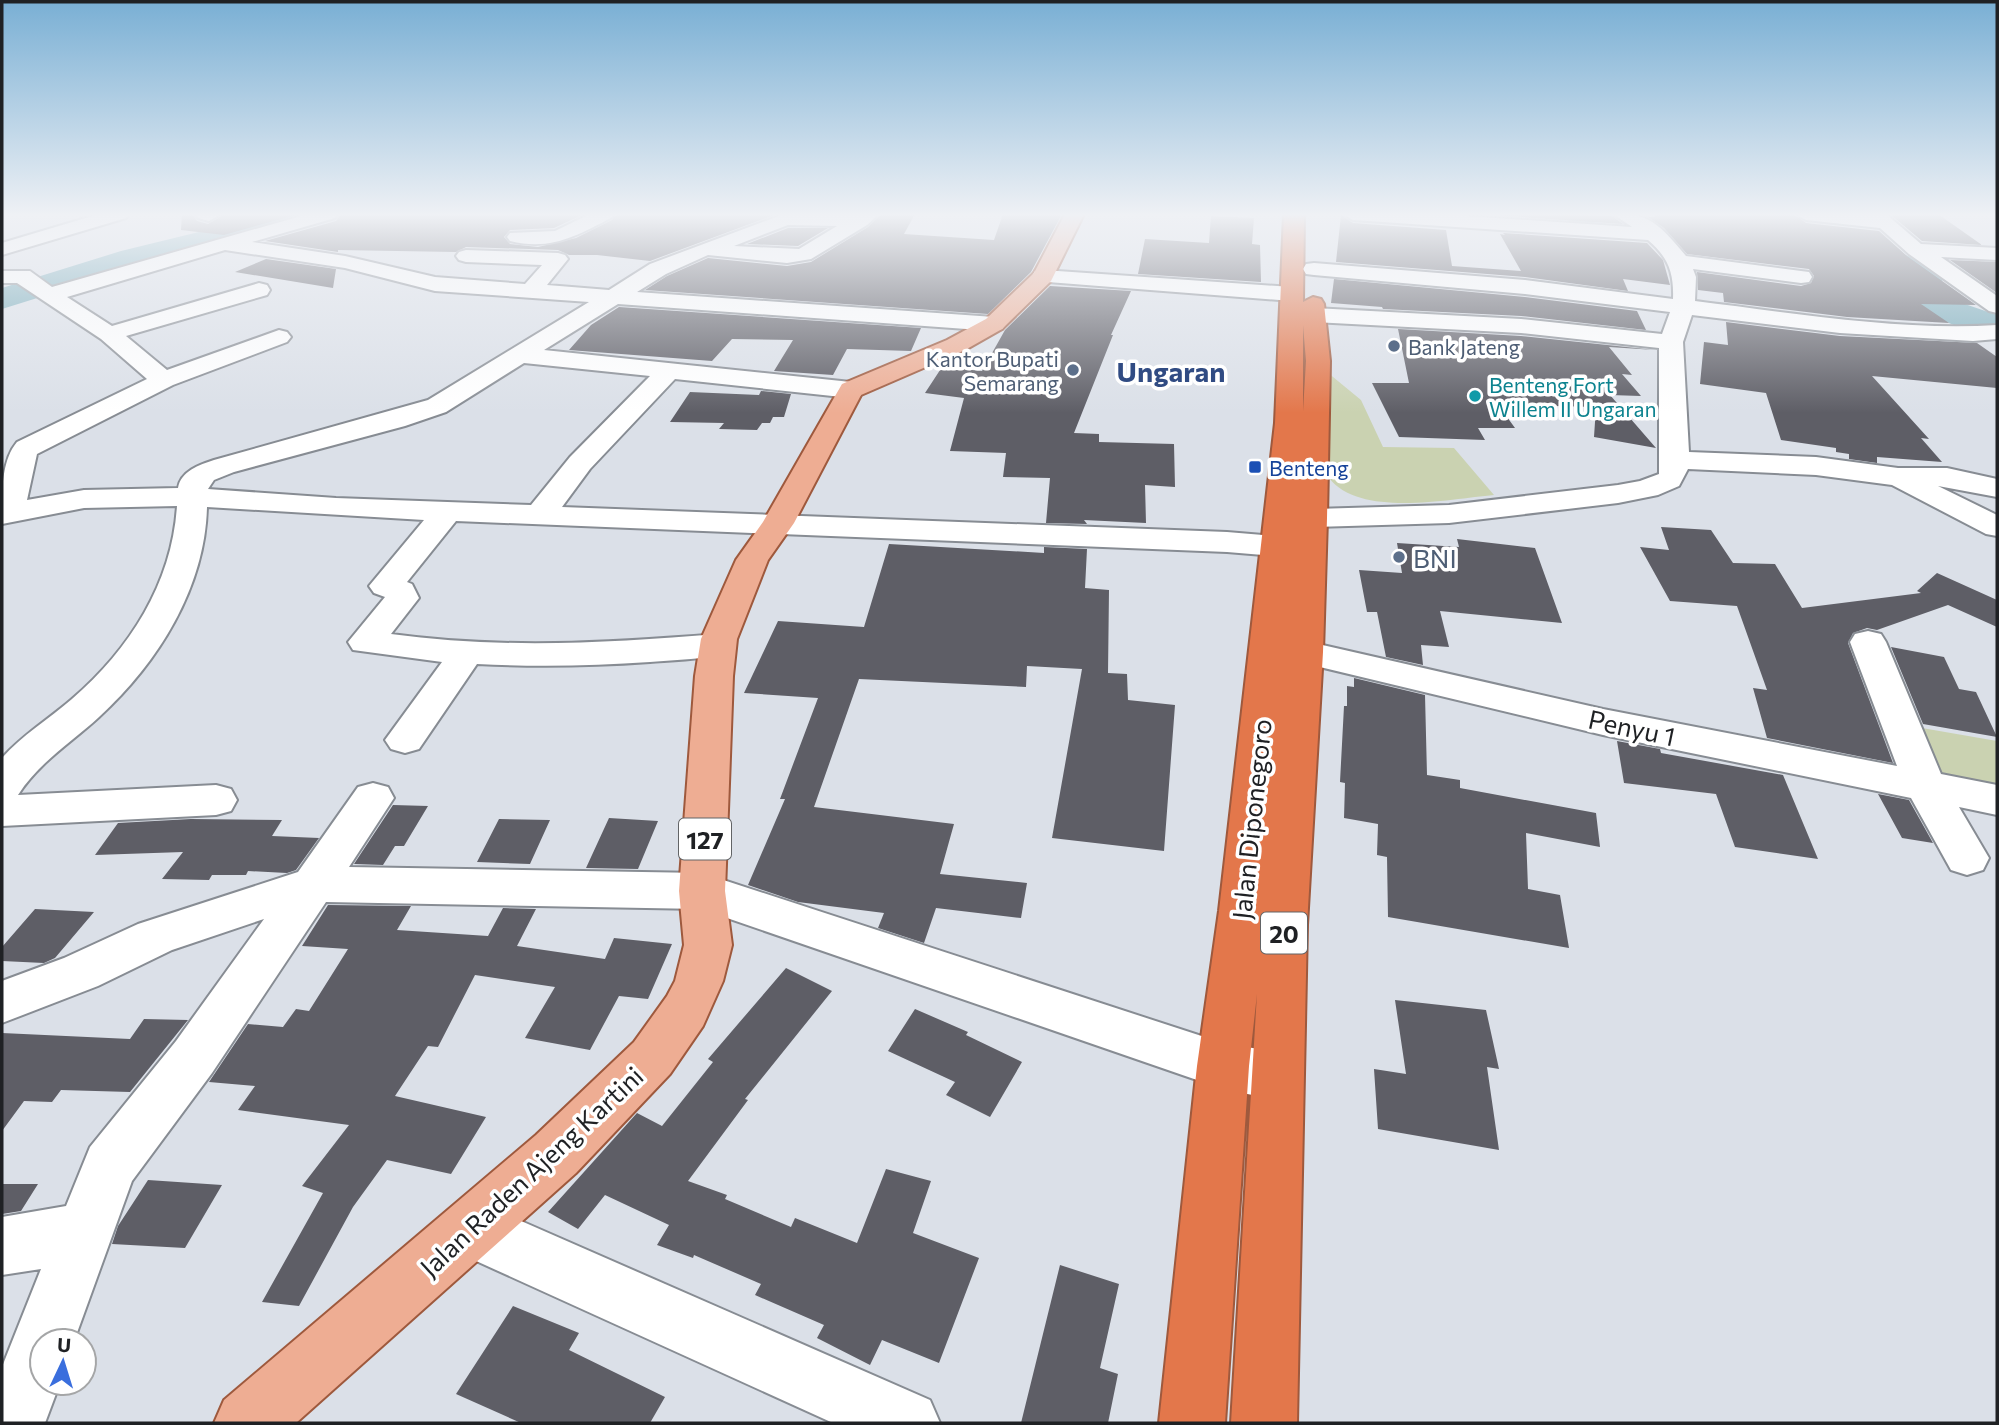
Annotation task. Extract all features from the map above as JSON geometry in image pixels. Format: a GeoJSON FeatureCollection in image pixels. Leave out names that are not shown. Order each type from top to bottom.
{"type":"FeatureCollection","features":[{"type":"Feature","properties":{"kind":"highway","name":"Jalan Diponegoro"},"geometry":{"type":"LineString","coordinates":[[1305,280],[1307,292]]}},
{"type":"Feature","properties":{"kind":"highway","name":"Jalan Diponegoro"},"geometry":{"type":"LineString","coordinates":[[1264,1423],[1284,925],[1287,648],[1295,533],[1289,423],[1308,280]]}},
{"type":"Feature","properties":{"kind":"highway","name":"Jalan Diponegoro"},"geometry":{"type":"LineString","coordinates":[[1192,1423],[1223,1066],[1242,911],[1287,648]]}},
{"type":"Feature","properties":{"kind":"main road"},"geometry":{"type":"LineString","coordinates":[[851,390],[956,345],[994,324],[1038,280]]}},
{"type":"Feature","properties":{"kind":"main road","name":"Jalan Raden Ajeng Kartini"},"geometry":{"type":"LineString","coordinates":[[247,1423],[473,1229],[601,1110],[652,1058],[685,1011],[699,981],[708,945],[702,891],[718,645],[752,560],[778,523],[851,390]]}},
{"type":"Feature","properties":{"kind":"street"},"geometry":{"type":"LineString","coordinates":[[28,280],[109,334],[164,380]]}},
{"type":"Feature","properties":{"kind":"street"},"geometry":{"type":"LineString","coordinates":[[43,291],[85,280]]}},
{"type":"Feature","properties":{"kind":"street"},"geometry":{"type":"LineString","coordinates":[[421,280],[530,292],[994,324]]}},
{"type":"Feature","properties":{"kind":"street"},"geometry":{"type":"LineString","coordinates":[[530,292],[540,280]]}},
{"type":"Feature","properties":{"kind":"street"},"geometry":{"type":"LineString","coordinates":[[2,787],[30,751],[98,697],[148,635],[176,583],[187,552],[193,483],[204,474],[255,456],[418,413],[453,397],[641,280]]}},
{"type":"Feature","properties":{"kind":"street"},"geometry":{"type":"LineString","coordinates":[[1117,280],[1307,292],[1525,287],[1839,326],[1985,333],[1997,341]]}},
{"type":"Feature","properties":{"kind":"street"},"geometry":{"type":"LineString","coordinates":[[279,337],[164,380],[136,396],[12,453],[6,514],[82,498],[192,497],[539,516],[1295,533],[1618,494],[1661,485],[1674,475],[1671,342],[1684,306],[1685,280]]}},
{"type":"Feature","properties":{"kind":"street"},"geometry":{"type":"LineString","coordinates":[[1960,280],[1997,306]]}},
{"type":"Feature","properties":{"kind":"street"},"geometry":{"type":"LineString","coordinates":[[452,307],[485,299],[493,288]]}},
{"type":"Feature","properties":{"kind":"street"},"geometry":{"type":"LineString","coordinates":[[109,334],[259,290]]}},
{"type":"Feature","properties":{"kind":"street"},"geometry":{"type":"LineString","coordinates":[[1307,292],[1521,326],[1671,342]]}},
{"type":"Feature","properties":{"kind":"street"},"geometry":{"type":"LineString","coordinates":[[519,355],[851,390]]}},
{"type":"Feature","properties":{"kind":"street"},"geometry":{"type":"LineString","coordinates":[[539,516],[580,463],[668,372]]}},
{"type":"Feature","properties":{"kind":"street"},"geometry":{"type":"LineString","coordinates":[[1675,460],[1816,466],[1899,477],[1959,478],[1997,488]]}},
{"type":"Feature","properties":{"kind":"street"},"geometry":{"type":"LineString","coordinates":[[1899,477],[1997,527]]}},
{"type":"Feature","properties":{"kind":"street"},"geometry":{"type":"LineString","coordinates":[[447,512],[386,586],[400,591],[402,598],[366,642],[467,653],[617,654],[718,645]]}},
{"type":"Feature","properties":{"kind":"street"},"geometry":{"type":"LineString","coordinates":[[1868,642],[1925,785],[1967,858]]}},
{"type":"Feature","properties":{"kind":"street","name":"Penyu 1"},"geometry":{"type":"LineString","coordinates":[[1287,648],[1603,722],[1997,800]]}},
{"type":"Feature","properties":{"kind":"street"},"geometry":{"type":"LineString","coordinates":[[405,740],[467,653]]}},
{"type":"Feature","properties":{"kind":"street"},"geometry":{"type":"LineString","coordinates":[[49,1327],[110,1166],[194,1058],[373,798]]}},
{"type":"Feature","properties":{"kind":"street"},"geometry":{"type":"LineString","coordinates":[[2,811],[216,800]]}},
{"type":"Feature","properties":{"kind":"street"},"geometry":{"type":"LineString","coordinates":[[2,1002],[81,972],[155,937],[258,900],[313,884],[702,891],[1223,1066],[1277,1076]]}},
{"type":"Feature","properties":{"kind":"street"},"geometry":{"type":"LineString","coordinates":[[473,1229],[907,1423]]}},
{"type":"Feature","properties":{"kind":"street"},"geometry":{"type":"LineString","coordinates":[[2,1246],[84,1232]]}},
{"type":"Feature","properties":{"kind":"street"},"geometry":{"type":"LineString","coordinates":[[12,1423],[28,1382]]}},
{"type":"Feature","properties":{"kind":"green space"},"geometry":{"type":"Polygon","coordinates":[[[1327,372],[1361,400],[1383,447],[1454,448],[1494,495],[1406,503],[1362,498],[1343,490],[1329,478],[1327,372]]]}},
{"type":"Feature","properties":{"kind":"green space"},"geometry":{"type":"Polygon","coordinates":[[[1922,728],[1997,741],[1997,794],[1930,780],[1922,728]]]}},
{"type":"Feature","properties":{"kind":"building"},"geometry":{"type":"Polygon","coordinates":[[[287,280],[334,280],[333,288],[287,280]]]}},
{"type":"Feature","properties":{"kind":"building"},"geometry":{"type":"Polygon","coordinates":[[[660,280],[1022,280],[988,314],[645,290],[660,280]]]}},
{"type":"Feature","properties":{"kind":"building"},"geometry":{"type":"Polygon","coordinates":[[[1334,280],[1350,280],[1637,311],[1646,330],[1521,316],[1383,309],[1331,303],[1334,280]]]}},
{"type":"Feature","properties":{"kind":"building"},"geometry":{"type":"Polygon","coordinates":[[[1551,280],[1624,280],[1628,291],[1551,280]]]}},
{"type":"Feature","properties":{"kind":"building"},"geometry":{"type":"Polygon","coordinates":[[[1635,280],[1669,280],[1670,285],[1635,280]]]}},
{"type":"Feature","properties":{"kind":"building"},"geometry":{"type":"Polygon","coordinates":[[[1697,280],[1760,280],[1801,286],[1812,280],[1942,280],[1976,305],[1921,304],[1949,323],[1847,317],[1724,302],[1723,293],[1698,290],[1697,280]]]}},
{"type":"Feature","properties":{"kind":"building"},"geometry":{"type":"Polygon","coordinates":[[[1979,280],[1997,280],[1997,293],[1979,280]]]}},
{"type":"Feature","properties":{"kind":"building"},"geometry":{"type":"Polygon","coordinates":[[[1050,286],[1131,291],[1111,335],[1074,433],[1099,434],[1099,442],[1174,444],[1175,487],[1145,485],[1146,523],[1084,520],[1087,524],[1046,523],[1050,478],[1003,477],[1006,453],[950,451],[964,398],[925,393],[942,367],[982,371],[1005,330],[1050,286]]]}},
{"type":"Feature","properties":{"kind":"building"},"geometry":{"type":"Polygon","coordinates":[[[619,307],[921,328],[911,351],[847,349],[833,375],[774,371],[793,340],[732,339],[712,361],[569,350],[591,325],[619,307]]]}},
{"type":"Feature","properties":{"kind":"building"},"geometry":{"type":"Polygon","coordinates":[[[1726,322],[1840,336],[1977,343],[1997,357],[1997,388],[1872,376],[1929,439],[1921,438],[1942,462],[1877,457],[1877,463],[1849,459],[1849,454],[1836,452],[1836,448],[1781,440],[1766,393],[1700,384],[1704,342],[1728,345],[1726,322]]]}},
{"type":"Feature","properties":{"kind":"building"},"geometry":{"type":"Polygon","coordinates":[[[1398,329],[1521,336],[1655,350],[1609,347],[1632,375],[1622,374],[1641,396],[1610,395],[1656,448],[1594,437],[1596,407],[1516,405],[1524,417],[1507,417],[1515,428],[1478,428],[1485,440],[1399,437],[1372,383],[1409,383],[1398,329]]]}},
{"type":"Feature","properties":{"kind":"building"},"geometry":{"type":"Polygon","coordinates":[[[761,391],[791,394],[784,417],[773,417],[770,423],[762,423],[757,430],[719,429],[724,423],[670,422],[690,392],[759,395],[761,391]]]}},
{"type":"Feature","properties":{"kind":"building"},"geometry":{"type":"Polygon","coordinates":[[[1661,527],[1711,530],[1733,563],[1775,564],[1802,608],[1921,593],[1917,591],[1937,573],[1997,600],[1997,627],[1948,605],[1877,630],[1867,628],[1853,633],[1848,643],[1893,763],[1767,738],[1753,688],[1767,690],[1737,606],[1670,601],[1640,547],[1669,550],[1661,527]]]}},
{"type":"Feature","properties":{"kind":"building"},"geometry":{"type":"Polygon","coordinates":[[[1457,539],[1535,548],[1562,623],[1440,611],[1449,647],[1421,645],[1423,665],[1386,657],[1377,612],[1367,612],[1359,570],[1402,573],[1397,543],[1459,547],[1457,539]]]}},
{"type":"Feature","properties":{"kind":"building"},"geometry":{"type":"Polygon","coordinates":[[[889,544],[1044,553],[1044,547],[1087,549],[1085,588],[1109,590],[1108,673],[1127,674],[1128,700],[1175,705],[1164,851],[1052,838],[1082,669],[1027,666],[1026,687],[859,679],[814,807],[954,824],[940,874],[1027,883],[1021,918],[936,908],[924,943],[878,928],[884,913],[798,902],[748,885],[785,799],[780,799],[818,698],[744,693],[778,621],[864,627],[889,544]]]}},
{"type":"Feature","properties":{"kind":"building"},"geometry":{"type":"Polygon","coordinates":[[[1891,647],[1944,657],[1959,689],[1976,692],[1997,737],[1923,724],[1891,647]]]}},
{"type":"Feature","properties":{"kind":"building"},"geometry":{"type":"Polygon","coordinates":[[[1354,678],[1425,695],[1427,775],[1460,780],[1460,788],[1596,813],[1600,847],[1526,833],[1528,889],[1560,895],[1569,948],[1388,917],[1387,857],[1377,855],[1378,824],[1344,818],[1345,783],[1340,782],[1344,706],[1347,706],[1347,686],[1354,687],[1354,678]]]}},
{"type":"Feature","properties":{"kind":"building"},"geometry":{"type":"Polygon","coordinates":[[[1617,741],[1660,749],[1661,753],[1783,775],[1818,859],[1735,847],[1716,794],[1624,783],[1617,741]]]}},
{"type":"Feature","properties":{"kind":"building"},"geometry":{"type":"Polygon","coordinates":[[[1878,794],[1909,800],[1933,843],[1902,838],[1878,794]]]}},
{"type":"Feature","properties":{"kind":"building"},"geometry":{"type":"Polygon","coordinates":[[[393,805],[428,806],[404,846],[395,846],[383,865],[354,864],[393,805]]]}},
{"type":"Feature","properties":{"kind":"building"},"geometry":{"type":"Polygon","coordinates":[[[609,818],[658,821],[638,869],[586,868],[609,818]]]}},
{"type":"Feature","properties":{"kind":"building"},"geometry":{"type":"Polygon","coordinates":[[[191,819],[282,820],[272,836],[319,838],[296,870],[287,873],[248,871],[246,875],[212,875],[209,880],[162,879],[183,852],[95,855],[118,823],[191,819]]]}},
{"type":"Feature","properties":{"kind":"building"},"geometry":{"type":"Polygon","coordinates":[[[499,819],[550,820],[530,864],[477,862],[499,819]]]}},
{"type":"Feature","properties":{"kind":"building"},"geometry":{"type":"Polygon","coordinates":[[[328,905],[411,906],[397,930],[488,936],[503,908],[536,909],[517,946],[605,959],[614,938],[672,944],[648,999],[619,996],[590,1050],[525,1038],[555,987],[475,975],[438,1047],[428,1046],[395,1096],[486,1117],[451,1174],[387,1160],[353,1207],[299,1306],[262,1302],[323,1193],[302,1186],[349,1125],[238,1110],[255,1086],[209,1082],[248,1024],[283,1027],[296,1009],[309,1011],[348,949],[302,946],[328,905]]]}},
{"type":"Feature","properties":{"kind":"building"},"geometry":{"type":"Polygon","coordinates":[[[35,909],[94,912],[55,958],[44,963],[2,961],[2,947],[35,909]]]}},
{"type":"Feature","properties":{"kind":"building"},"geometry":{"type":"Polygon","coordinates":[[[786,968],[832,991],[745,1099],[748,1100],[688,1181],[727,1195],[725,1199],[791,1227],[795,1218],[857,1243],[886,1169],[931,1181],[913,1233],[979,1258],[939,1363],[882,1340],[870,1365],[817,1338],[824,1325],[755,1295],[761,1284],[694,1255],[693,1258],[657,1245],[669,1225],[605,1195],[578,1229],[548,1212],[637,1113],[662,1126],[713,1062],[708,1059],[786,968]]]}},
{"type":"Feature","properties":{"kind":"building"},"geometry":{"type":"Polygon","coordinates":[[[1395,1000],[1486,1010],[1499,1069],[1487,1067],[1499,1150],[1378,1129],[1374,1069],[1406,1074],[1395,1000]]]}},
{"type":"Feature","properties":{"kind":"building"},"geometry":{"type":"Polygon","coordinates":[[[915,1009],[968,1032],[966,1035],[1022,1062],[990,1117],[946,1095],[955,1082],[888,1051],[915,1009]]]}},
{"type":"Feature","properties":{"kind":"building"},"geometry":{"type":"Polygon","coordinates":[[[144,1019],[188,1020],[130,1092],[61,1090],[52,1102],[24,1101],[2,1131],[2,1033],[130,1039],[144,1019]]]}},
{"type":"Feature","properties":{"kind":"building"},"geometry":{"type":"Polygon","coordinates":[[[148,1180],[222,1185],[185,1248],[112,1244],[118,1226],[148,1180]]]}},
{"type":"Feature","properties":{"kind":"building"},"geometry":{"type":"Polygon","coordinates":[[[2,1184],[38,1184],[21,1211],[2,1214],[2,1184]]]}},
{"type":"Feature","properties":{"kind":"building"},"geometry":{"type":"Polygon","coordinates":[[[1060,1265],[1119,1284],[1100,1368],[1118,1374],[1108,1423],[1021,1423],[1060,1265]]]}},
{"type":"Feature","properties":{"kind":"building"},"geometry":{"type":"Polygon","coordinates":[[[513,1306],[579,1333],[569,1350],[665,1397],[650,1423],[521,1423],[456,1394],[513,1306]]]}},
{"type":"Feature","properties":{"kind":"waterway"},"geometry":{"type":"LineString","coordinates":[[2,299],[61,280]]}},
{"type":"Feature","properties":{"kind":"waterway"},"geometry":{"type":"LineString","coordinates":[[1927,280],[1921,288],[1934,303],[1954,313],[1997,326]]}},
{"type":"Feature","properties":{"kind":"place","name":"Bank Jateng"},"geometry":{"type":"Point","coordinates":[1394,346]}},
{"type":"Feature","properties":{"kind":"place","name":"Kantor Bupati Semarang"},"geometry":{"type":"Point","coordinates":[1073,370]}},
{"type":"Feature","properties":{"kind":"place","name":"Benteng Fort Willem II Ungaran"},"geometry":{"type":"Point","coordinates":[1475,396]}},
{"type":"Feature","properties":{"kind":"place","name":"Benteng"},"geometry":{"type":"Point","coordinates":[1255,467]}},
{"type":"Feature","properties":{"kind":"place","name":"BNI"},"geometry":{"type":"Point","coordinates":[1399,557]}},
{"type":"Feature","properties":{"kind":"district","name":"Ungaran"},"geometry":{"type":"Point","coordinates":[1171,371]}}]}
